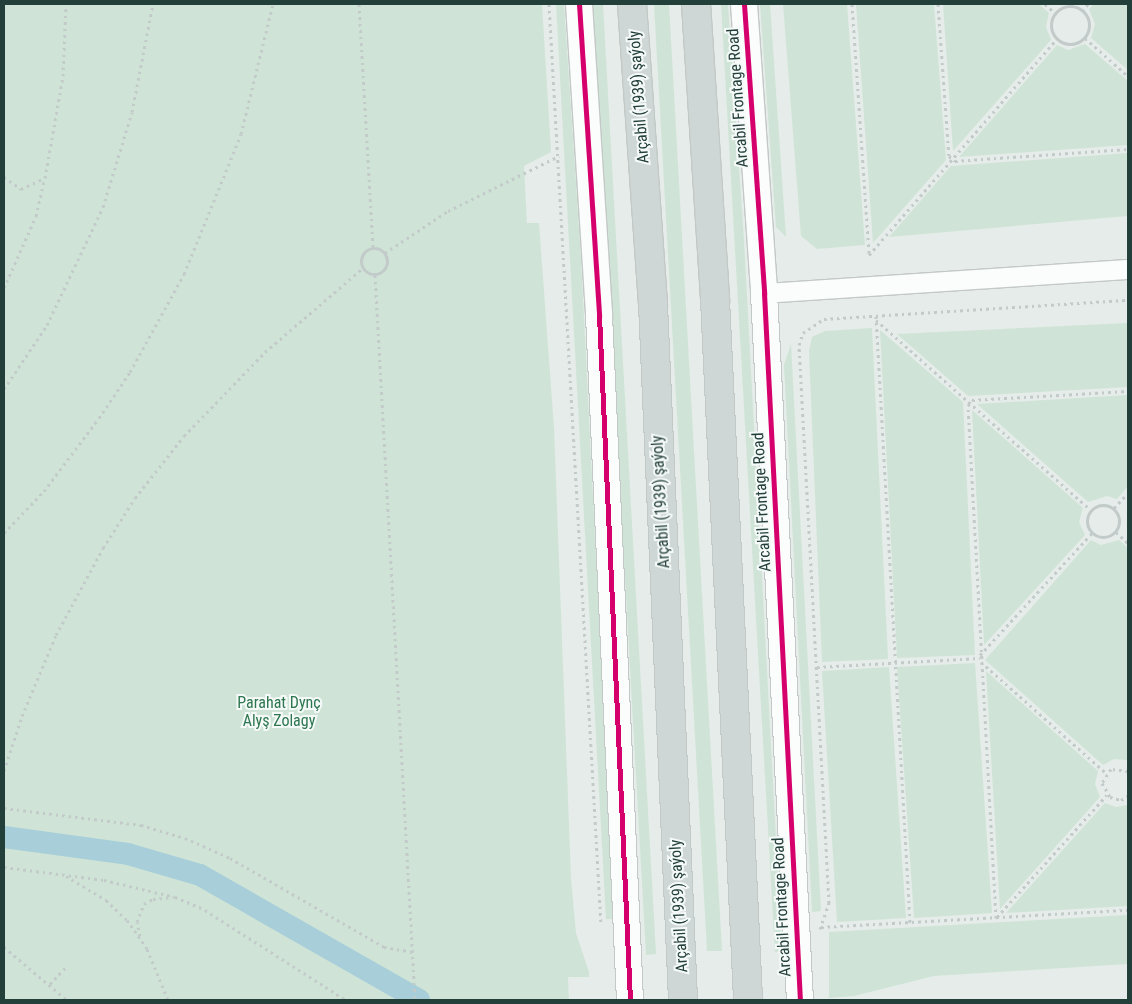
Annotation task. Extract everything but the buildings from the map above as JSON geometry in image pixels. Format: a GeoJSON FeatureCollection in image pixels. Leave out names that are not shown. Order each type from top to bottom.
{"type":"FeatureCollection","features":[{"type":"Feature","properties":{"kind":"main road","name":"Arçabil (1939) şaýoly"},"geometry":{"type":"LineString","coordinates":[[632,4],[653,304],[683,1000]]}},
{"type":"Feature","properties":{"kind":"main road"},"geometry":{"type":"LineString","coordinates":[[696,4],[716,299],[748,1000]]}},
{"type":"Feature","properties":{"kind":"street"},"geometry":{"type":"LineString","coordinates":[[579,4],[599,314],[630,1000]]}},
{"type":"Feature","properties":{"kind":"street","name":"Arcabil Frontage Road"},"geometry":{"type":"LineString","coordinates":[[744,4],[808,945],[800,1000]]}},
{"type":"Feature","properties":{"kind":"street"},"geometry":{"type":"LineString","coordinates":[[764,293],[1128,269]]}},
{"type":"Feature","properties":{"kind":"path"},"geometry":{"type":"LineString","coordinates":[[4,288],[36,216],[46,178],[63,76],[66,4]]}},
{"type":"Feature","properties":{"kind":"path"},"geometry":{"type":"LineString","coordinates":[[4,390],[47,325],[103,207],[132,112],[153,4]]}},
{"type":"Feature","properties":{"kind":"path"},"geometry":{"type":"LineString","coordinates":[[4,533],[44,492],[130,372],[184,274],[241,134],[273,4]]}},
{"type":"Feature","properties":{"kind":"path"},"geometry":{"type":"LineString","coordinates":[[359,4],[372,247]]}},
{"type":"Feature","properties":{"kind":"path"},"geometry":{"type":"LineString","coordinates":[[549,4],[559,156],[598,905],[604,930]]}},
{"type":"Feature","properties":{"kind":"path"},"geometry":{"type":"LineString","coordinates":[[852,4],[869,255],[1057,39]]}},
{"type":"Feature","properties":{"kind":"path"},"geometry":{"type":"LineString","coordinates":[[938,4],[952,159]]}},
{"type":"Feature","properties":{"kind":"path"},"geometry":{"type":"LineString","coordinates":[[1045,4],[1055,13]]}},
{"type":"Feature","properties":{"kind":"path"},"geometry":{"type":"LineString","coordinates":[[1082,11],[1088,4]]}},
{"type":"Feature","properties":{"kind":"path"},"geometry":{"type":"LineString","coordinates":[[1067,6],[1082,11],[1090,26],[1085,38],[1073,45],[1057,39],[1050,25],[1055,13],[1067,6]]}},
{"type":"Feature","properties":{"kind":"path"},"geometry":{"type":"LineString","coordinates":[[1085,38],[1128,76]]}},
{"type":"Feature","properties":{"kind":"path"},"geometry":{"type":"LineString","coordinates":[[952,159],[1128,149]]}},
{"type":"Feature","properties":{"kind":"path"},"geometry":{"type":"LineString","coordinates":[[385,253],[448,211],[559,156]]}},
{"type":"Feature","properties":{"kind":"path"},"geometry":{"type":"LineString","coordinates":[[4,177],[21,189],[46,178]]}},
{"type":"Feature","properties":{"kind":"path"},"geometry":{"type":"LineString","coordinates":[[372,247],[385,253]]}},
{"type":"Feature","properties":{"kind":"path"},"geometry":{"type":"LineString","coordinates":[[362,269],[361,255],[372,247]]}},
{"type":"Feature","properties":{"kind":"path"},"geometry":{"type":"LineString","coordinates":[[375,275],[386,267],[385,253]]}},
{"type":"Feature","properties":{"kind":"path"},"geometry":{"type":"LineString","coordinates":[[362,269],[375,275]]}},
{"type":"Feature","properties":{"kind":"path"},"geometry":{"type":"LineString","coordinates":[[4,771],[22,716],[56,635],[103,548],[140,492],[184,436],[258,358],[362,269]]}},
{"type":"Feature","properties":{"kind":"path"},"geometry":{"type":"LineString","coordinates":[[375,275],[415,1000]]}},
{"type":"Feature","properties":{"kind":"path"},"geometry":{"type":"LineString","coordinates":[[808,945],[821,928],[829,903],[799,344],[803,333],[824,320],[1128,300]]}},
{"type":"Feature","properties":{"kind":"path"},"geometry":{"type":"LineString","coordinates":[[876,318],[1091,510]]}},
{"type":"Feature","properties":{"kind":"path"},"geometry":{"type":"LineString","coordinates":[[876,318],[893,663],[910,922]]}},
{"type":"Feature","properties":{"kind":"path"},"geometry":{"type":"LineString","coordinates":[[970,403],[1128,391]]}},
{"type":"Feature","properties":{"kind":"path"},"geometry":{"type":"LineString","coordinates":[[970,403],[980,658],[996,918]]}},
{"type":"Feature","properties":{"kind":"path"},"geometry":{"type":"LineString","coordinates":[[1114,508],[1128,493]]}},
{"type":"Feature","properties":{"kind":"path"},"geometry":{"type":"LineString","coordinates":[[1101,504],[1114,508],[1120,521],[1116,532],[1106,537],[1092,532],[1087,520],[1091,510],[1101,504]]}},
{"type":"Feature","properties":{"kind":"path"},"geometry":{"type":"LineString","coordinates":[[816,667],[980,658],[1092,532]]}},
{"type":"Feature","properties":{"kind":"path"},"geometry":{"type":"LineString","coordinates":[[1116,532],[1128,542]]}},
{"type":"Feature","properties":{"kind":"path"},"geometry":{"type":"LineString","coordinates":[[980,658],[1106,773]]}},
{"type":"Feature","properties":{"kind":"path"},"geometry":{"type":"LineString","coordinates":[[1128,771],[1116,768],[1106,773],[1102,783],[1107,795],[1115,799],[1128,796]]}},
{"type":"Feature","properties":{"kind":"path"},"geometry":{"type":"LineString","coordinates":[[996,918],[1107,795]]}},
{"type":"Feature","properties":{"kind":"path"},"geometry":{"type":"LineString","coordinates":[[4,808],[142,825],[185,838],[230,858],[384,947],[413,952]]}},
{"type":"Feature","properties":{"kind":"path"},"geometry":{"type":"LineString","coordinates":[[4,867],[63,874],[144,888],[175,897],[205,910],[346,1000]]}},
{"type":"Feature","properties":{"kind":"path"},"geometry":{"type":"LineString","coordinates":[[63,874],[106,900],[140,936]]}},
{"type":"Feature","properties":{"kind":"path"},"geometry":{"type":"LineString","coordinates":[[168,1000],[140,936],[137,922],[144,904],[153,898],[175,897]]}},
{"type":"Feature","properties":{"kind":"path"},"geometry":{"type":"LineString","coordinates":[[821,928],[1128,910]]}},
{"type":"Feature","properties":{"kind":"path"},"geometry":{"type":"LineString","coordinates":[[4,947],[67,1000]]}},
{"type":"Feature","properties":{"kind":"path"},"geometry":{"type":"LineString","coordinates":[[50,984],[67,966]]}},
{"type":"Feature","properties":{"kind":"green space","name":"Parahat Dynç Alyş Zolagy"},"geometry":{"type":"Polygon","coordinates":[[[4,4],[542,4],[551,152],[524,166],[527,223],[539,223],[554,428],[571,878],[576,933],[589,972],[589,977],[568,977],[569,1000],[4,1000],[4,4]]]}},
{"type":"Feature","properties":{"kind":"green space"},"geometry":{"type":"Polygon","coordinates":[[[556,4],[564,4],[581,257],[614,919],[606,919],[556,4]]]}},
{"type":"Feature","properties":{"kind":"green space"},"geometry":{"type":"Polygon","coordinates":[[[593,4],[603,4],[656,954],[646,955],[593,4]]]}},
{"type":"Feature","properties":{"kind":"green space"},"geometry":{"type":"Polygon","coordinates":[[[654,4],[669,4],[722,951],[707,951],[654,4]]]}},
{"type":"Feature","properties":{"kind":"green space"},"geometry":{"type":"Polygon","coordinates":[[[721,4],[728,4],[744,240],[782,951],[775,952],[721,4]]]}},
{"type":"Feature","properties":{"kind":"green space"},"geometry":{"type":"Polygon","coordinates":[[[760,4],[770,4],[786,237],[776,227],[760,4]]]}},
{"type":"Feature","properties":{"kind":"green space"},"geometry":{"type":"Polygon","coordinates":[[[783,4],[847,4],[865,245],[817,249],[801,236],[783,4]]]}},
{"type":"Feature","properties":{"kind":"green space"},"geometry":{"type":"Polygon","coordinates":[[[856,4],[934,4],[946,160],[873,243],[856,4]]]}},
{"type":"Feature","properties":{"kind":"green space"},"geometry":{"type":"Polygon","coordinates":[[[943,4],[1039,4],[1049,13],[1046,27],[1051,40],[953,151],[943,4]]]}},
{"type":"Feature","properties":{"kind":"green space"},"geometry":{"type":"Polygon","coordinates":[[[1094,4],[1128,4],[1128,70],[1091,38],[1095,24],[1089,9],[1094,4]]]}},
{"type":"Feature","properties":{"kind":"green space"},"geometry":{"type":"Polygon","coordinates":[[[1085,44],[1128,81],[1128,145],[959,157],[1057,45],[1068,50],[1085,44]]]}},
{"type":"Feature","properties":{"kind":"green space"},"geometry":{"type":"Polygon","coordinates":[[[1128,153],[1128,216],[889,237],[951,166],[1128,153]]]}},
{"type":"Feature","properties":{"kind":"green space"},"geometry":{"type":"Polygon","coordinates":[[[1128,323],[1128,387],[968,396],[897,334],[1128,323]]]}},
{"type":"Feature","properties":{"kind":"green space"},"geometry":{"type":"Polygon","coordinates":[[[872,328],[888,659],[822,662],[809,351],[812,337],[825,331],[872,328]]]}},
{"type":"Feature","properties":{"kind":"green space"},"geometry":{"type":"Polygon","coordinates":[[[880,330],[963,402],[975,655],[897,658],[880,330]]]}},
{"type":"Feature","properties":{"kind":"green space"},"geometry":{"type":"Polygon","coordinates":[[[791,344],[821,911],[812,912],[784,365],[791,344]]]}},
{"type":"Feature","properties":{"kind":"green space"},"geometry":{"type":"Polygon","coordinates":[[[1128,395],[1128,486],[1117,499],[1107,496],[1088,502],[977,404],[1128,395]]]}},
{"type":"Feature","properties":{"kind":"green space"},"geometry":{"type":"Polygon","coordinates":[[[972,410],[1083,508],[1079,522],[1085,535],[984,645],[972,410]]]}},
{"type":"Feature","properties":{"kind":"green space"},"geometry":{"type":"Polygon","coordinates":[[[1091,540],[1101,545],[1119,540],[1128,548],[1128,760],[1114,759],[1103,765],[985,660],[1091,540]]]}},
{"type":"Feature","properties":{"kind":"green space"},"geometry":{"type":"Polygon","coordinates":[[[975,663],[992,913],[914,918],[897,667],[975,663]]]}},
{"type":"Feature","properties":{"kind":"green space"},"geometry":{"type":"Polygon","coordinates":[[[889,667],[906,918],[837,922],[822,671],[889,667]]]}},
{"type":"Feature","properties":{"kind":"green space"},"geometry":{"type":"Polygon","coordinates":[[[986,671],[1098,771],[1095,784],[1100,797],[1000,909],[986,671]]]}},
{"type":"Feature","properties":{"kind":"green space"},"geometry":{"type":"Polygon","coordinates":[[[1105,803],[1116,807],[1128,805],[1128,906],[1006,913],[1105,803]]]}},
{"type":"Feature","properties":{"kind":"green space"},"geometry":{"type":"Polygon","coordinates":[[[1128,915],[1128,964],[934,976],[854,996],[829,998],[829,932],[1128,915]]]}},
{"type":"Feature","properties":{"kind":"waterway"},"geometry":{"type":"LineString","coordinates":[[4,837],[128,854],[200,875],[419,1000]]}},
{"type":"Feature","properties":{"kind":"cycle path"},"geometry":{"type":"LineString","coordinates":[[579,4],[599,315],[630,1000]]}},
{"type":"Feature","properties":{"kind":"cycle path"},"geometry":{"type":"LineString","coordinates":[[744,4],[764,293],[800,1000]]}}]}
